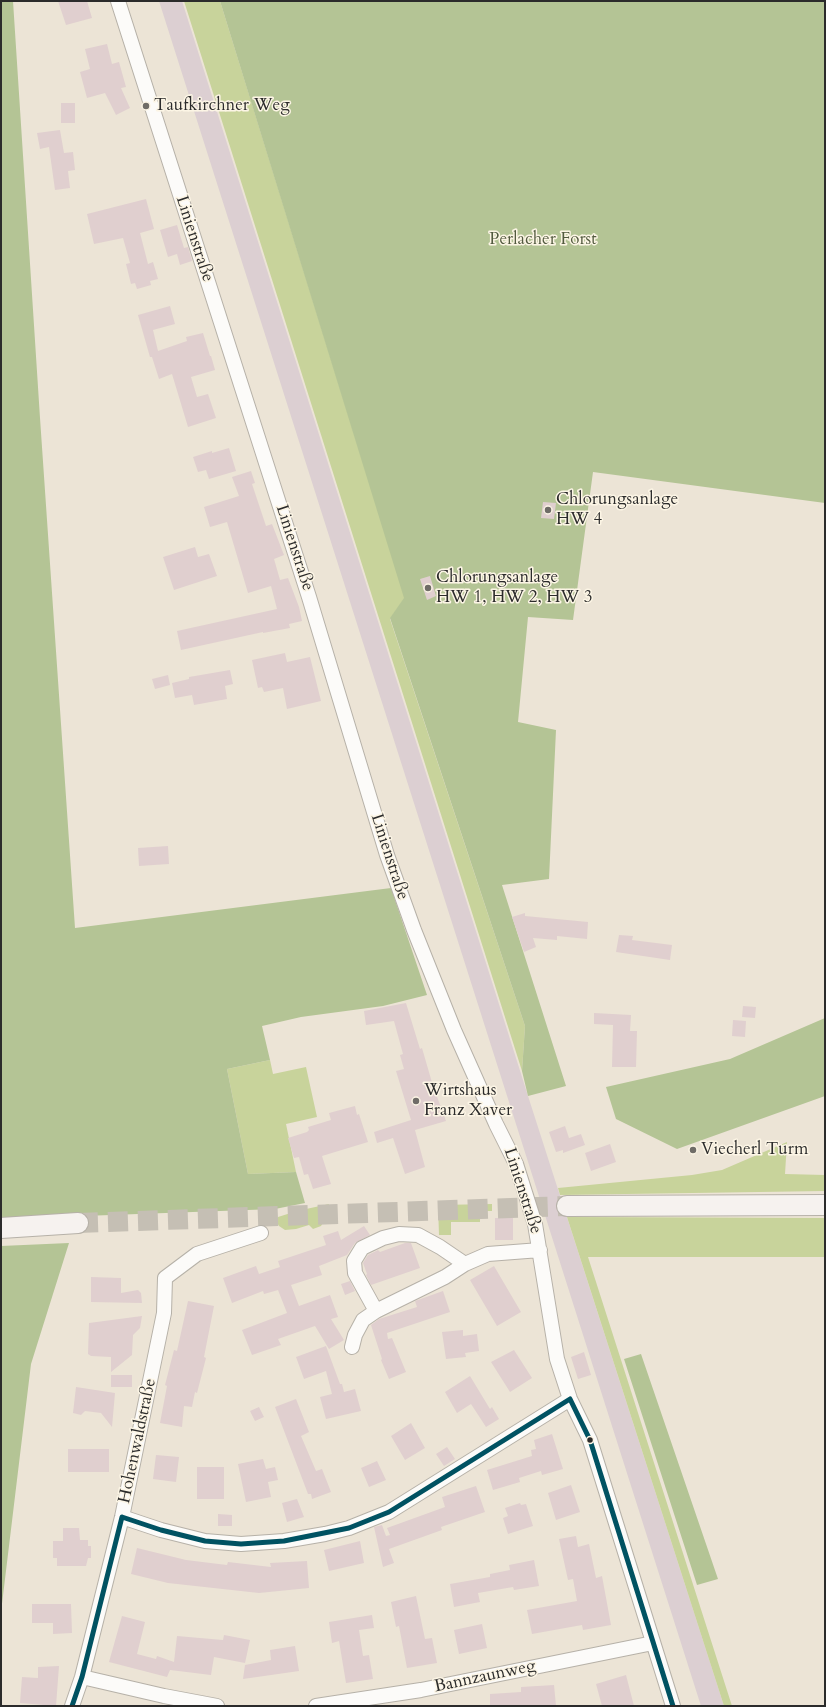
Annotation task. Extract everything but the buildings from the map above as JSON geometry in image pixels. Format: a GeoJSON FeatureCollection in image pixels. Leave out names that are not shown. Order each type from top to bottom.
{"type":"FeatureCollection","features":[{"type":"Feature","properties":{"kind":"main road"},"geometry":{"type":"LineString","coordinates":[[567,1206],[825,1205]]}},
{"type":"Feature","properties":{"kind":"main road"},"geometry":{"type":"LineString","coordinates":[[1,1228],[78,1223]]}},
{"type":"Feature","properties":{"kind":"street","name":"Linienstraße"},"geometry":{"type":"LineString","coordinates":[[118,1],[309,597],[387,855],[414,930],[454,1030],[496,1124],[516,1164],[536,1224],[557,1359],[570,1399],[590,1440],[673,1706]]}},
{"type":"Feature","properties":{"kind":"street","name":"Hohenwaldstraße"},"geometry":{"type":"LineString","coordinates":[[72,1706],[82,1677],[122,1517],[164,1314],[164,1278],[197,1254],[261,1233]]}},
{"type":"Feature","properties":{"kind":"street"},"geometry":{"type":"LineString","coordinates":[[376,1311],[355,1273],[354,1261],[362,1248],[383,1238],[399,1234],[418,1236],[440,1247],[465,1264]]}},
{"type":"Feature","properties":{"kind":"street"},"geometry":{"type":"LineString","coordinates":[[352,1347],[355,1335],[363,1320],[376,1311],[445,1277],[465,1264],[488,1254],[540,1250]]}},
{"type":"Feature","properties":{"kind":"street"},"geometry":{"type":"LineString","coordinates":[[122,1517],[161,1530],[204,1541],[241,1544],[284,1541],[326,1534],[349,1528],[389,1512],[570,1399]]}},
{"type":"Feature","properties":{"kind":"street","name":"Bannzaunweg"},"geometry":{"type":"LineString","coordinates":[[316,1706],[408,1692],[653,1643]]}},
{"type":"Feature","properties":{"kind":"street"},"geometry":{"type":"LineString","coordinates":[[82,1677],[164,1696],[217,1706]]}},
{"type":"Feature","properties":{"kind":"shaded area"},"geometry":{"type":"Polygon","coordinates":[[[159,1],[182,1],[528,1096],[724,1706],[701,1706],[159,1]]]}},
{"type":"Feature","properties":{"kind":"green space"},"geometry":{"type":"Polygon","coordinates":[[[1,1],[13,1],[75,928],[391,888],[427,995],[383,1006],[301,1017],[262,1026],[270,1060],[227,1069],[248,1174],[296,1172],[305,1203],[275,1209],[1,1219],[1,1]]]}},
{"type":"Feature","properties":{"kind":"green space"},"geometry":{"type":"Polygon","coordinates":[[[184,1],[220,1],[405,598],[390,619],[525,1026],[522,1071],[184,1]]]}},
{"type":"Feature","properties":{"kind":"green space","name":"Perlacher Forst"},"geometry":{"type":"Polygon","coordinates":[[[220,1],[825,1],[825,503],[593,472],[573,620],[528,617],[518,722],[556,730],[549,879],[502,885],[566,1086],[528,1096],[522,1071],[525,1026],[390,618],[404,598],[220,1]]]}},
{"type":"Feature","properties":{"kind":"green space"},"geometry":{"type":"Polygon","coordinates":[[[825,1018],[825,1096],[677,1149],[616,1119],[606,1087],[730,1059],[825,1018]]]}},
{"type":"Feature","properties":{"kind":"green space"},"geometry":{"type":"Polygon","coordinates":[[[270,1060],[273,1074],[306,1067],[317,1117],[286,1124],[296,1172],[248,1174],[227,1069],[270,1060]]]}},
{"type":"Feature","properties":{"kind":"green space"},"geometry":{"type":"Polygon","coordinates":[[[787,1142],[785,1174],[825,1175],[825,1191],[560,1195],[558,1188],[692,1175],[722,1170],[787,1142]]]}},
{"type":"Feature","properties":{"kind":"green space"},"geometry":{"type":"Polygon","coordinates":[[[329,1204],[325,1219],[321,1226],[313,1229],[309,1225],[296,1229],[285,1230],[279,1226],[276,1221],[278,1217],[329,1204]]]}},
{"type":"Feature","properties":{"kind":"green space"},"geometry":{"type":"Polygon","coordinates":[[[492,1204],[492,1211],[480,1211],[480,1222],[451,1222],[451,1235],[439,1235],[438,1205],[492,1204]]]}},
{"type":"Feature","properties":{"kind":"green space"},"geometry":{"type":"Polygon","coordinates":[[[567,1217],[825,1218],[825,1257],[588,1257],[732,1706],[724,1706],[567,1217]]]}},
{"type":"Feature","properties":{"kind":"green space"},"geometry":{"type":"Polygon","coordinates":[[[69,1243],[31,1364],[1,1612],[1,1246],[69,1243]]]}},
{"type":"Feature","properties":{"kind":"green space"},"geometry":{"type":"Polygon","coordinates":[[[641,1354],[718,1579],[697,1585],[624,1359],[641,1354]]]}},
{"type":"Feature","properties":{"kind":"tunnel"},"geometry":{"type":"LineString","coordinates":[[78,1223],[567,1206]]}},
{"type":"Feature","properties":{"kind":"transit line"},"geometry":{"type":"LineString","coordinates":[[72,1706],[82,1677],[122,1517],[161,1530],[205,1541],[241,1544],[284,1541],[349,1528],[389,1512],[570,1399],[590,1440],[673,1706]]}},
{"type":"Feature","properties":{"kind":"place","name":"Taufkirchner Weg"},"geometry":{"type":"Point","coordinates":[146,106]}},
{"type":"Feature","properties":{"kind":"place","name":"Chlorungsanlage HW 4"},"geometry":{"type":"Point","coordinates":[548,510]}},
{"type":"Feature","properties":{"kind":"place","name":"Chlorungsanlage HW 1, HW 2, HW 3"},"geometry":{"type":"Point","coordinates":[428,588]}},
{"type":"Feature","properties":{"kind":"place","name":"Wirtshaus Franz Xaver"},"geometry":{"type":"Point","coordinates":[416,1101]}},
{"type":"Feature","properties":{"kind":"place","name":"Viecherl Turm"},"geometry":{"type":"Point","coordinates":[693,1150]}}]}
